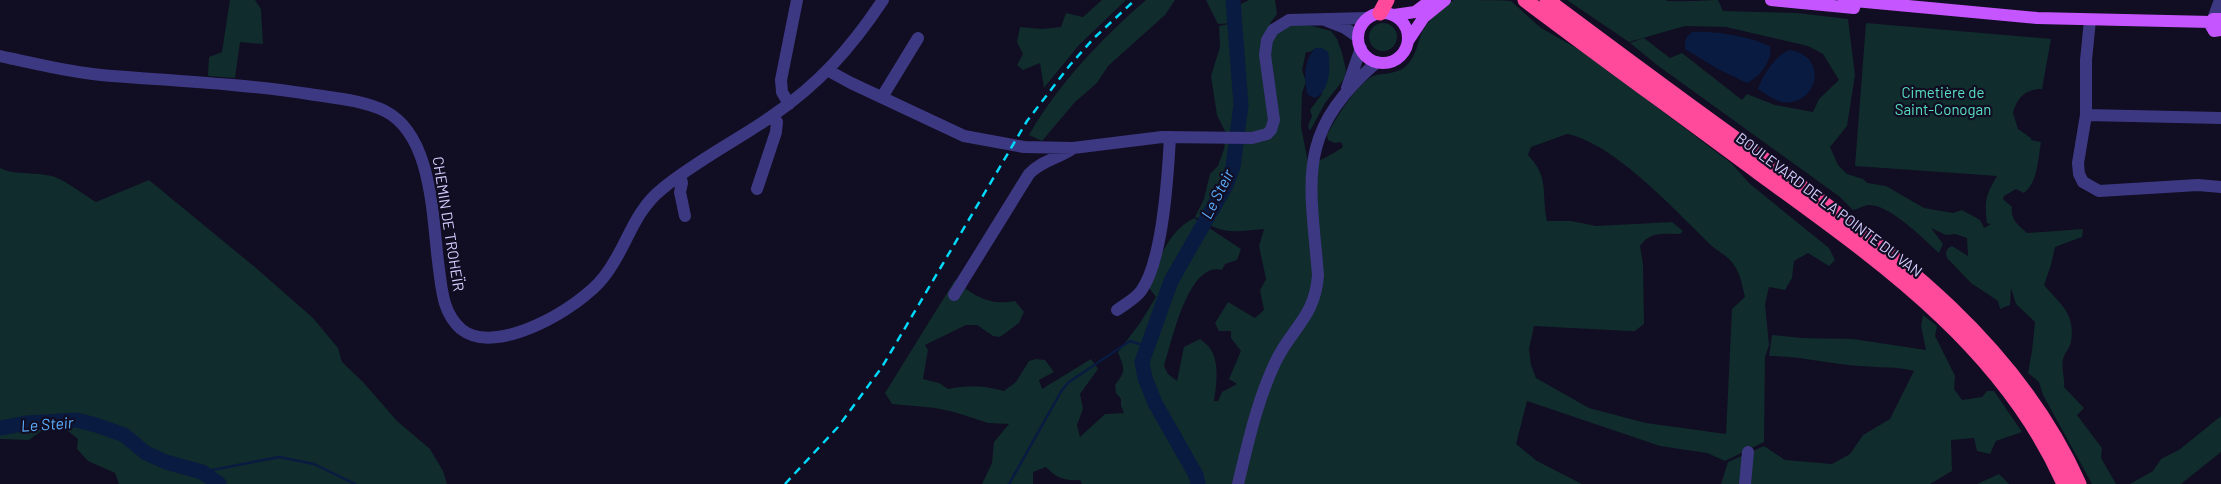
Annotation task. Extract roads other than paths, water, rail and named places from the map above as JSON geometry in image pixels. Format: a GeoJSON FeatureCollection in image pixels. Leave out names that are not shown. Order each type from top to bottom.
{"type":"FeatureCollection","features":[{"type":"Feature","properties":{"kind":"highway","name":"BOULEVARD DE LA POINTE DU VAN"},"geometry":{"type":"LineString","coordinates":[[1525,0],[1890,270],[1930,304],[1969,343],[2016,401],[2039,436],[2064,484]]}},
{"type":"Feature","properties":{"kind":"highway","name":"BOULEVARD DE LA POINTE DU VAN"},"geometry":{"type":"LineString","coordinates":[[1548,0],[1850,224],[1902,264],[1956,312],[2001,359],[2021,384],[2059,443],[2079,484]]}},
{"type":"Feature","properties":{"kind":"main road"},"geometry":{"type":"LineString","coordinates":[[1431,0],[1415,12],[1382,12],[1360,30],[1360,43],[1367,57],[1376,62],[1392,61],[1398,58],[1404,52],[1408,41],[1424,17],[1445,0]]}},
{"type":"Feature","properties":{"kind":"main road"},"geometry":{"type":"LineString","coordinates":[[1771,0],[1890,5]]}},
{"type":"Feature","properties":{"kind":"main road"},"geometry":{"type":"LineString","coordinates":[[1844,0],[1956,12],[2090,20],[2215,24]]}},
{"type":"Feature","properties":{"kind":"main road"},"geometry":{"type":"LineString","coordinates":[[1382,12],[1405,24],[1408,41]]}},
{"type":"Feature","properties":{"kind":"street"},"geometry":{"type":"LineString","coordinates":[[789,104],[782,92],[782,80],[797,0]]}},
{"type":"Feature","properties":{"kind":"street","name":"CHEMIN DE TROHEÏR"},"geometry":{"type":"LineString","coordinates":[[0,56],[97,75],[292,91],[361,103],[389,114],[404,125],[423,159],[441,284],[448,313],[457,325],[474,337],[491,338],[513,335],[576,303],[594,289],[609,270],[642,210],[660,191],[773,116],[829,70],[854,40],[882,0]]}},
{"type":"Feature","properties":{"kind":"street"},"geometry":{"type":"LineString","coordinates":[[2215,24],[2220,0]]}},
{"type":"Feature","properties":{"kind":"street"},"geometry":{"type":"LineString","coordinates":[[829,70],[882,97],[976,140],[1024,147],[1073,148],[1170,137],[1252,138],[1267,134],[1274,120],[1265,64],[1266,45],[1269,35],[1276,26],[1288,20],[1320,19],[1382,12]]}},
{"type":"Feature","properties":{"kind":"street"},"geometry":{"type":"LineString","coordinates":[[1320,19],[1340,26],[1360,43],[1345,93]]}},
{"type":"Feature","properties":{"kind":"street"},"geometry":{"type":"LineString","coordinates":[[2090,20],[2086,60],[2086,114],[2078,170],[2081,179],[2090,187],[2105,191],[2198,185],[2221,187]]}},
{"type":"Feature","properties":{"kind":"street"},"geometry":{"type":"LineString","coordinates":[[882,97],[918,38]]}},
{"type":"Feature","properties":{"kind":"street"},"geometry":{"type":"LineString","coordinates":[[1238,484],[1252,428],[1269,378],[1280,353],[1306,317],[1315,297],[1318,275],[1312,196],[1314,154],[1323,127],[1345,93],[1376,62]]}},
{"type":"Feature","properties":{"kind":"street"},"geometry":{"type":"LineString","coordinates":[[2086,114],[2221,118]]}},
{"type":"Feature","properties":{"kind":"street"},"geometry":{"type":"LineString","coordinates":[[757,189],[776,132],[776,122],[773,116]]}},
{"type":"Feature","properties":{"kind":"street"},"geometry":{"type":"LineString","coordinates":[[1117,310],[1140,292],[1152,263],[1164,211],[1170,137]]}},
{"type":"Feature","properties":{"kind":"street"},"geometry":{"type":"LineString","coordinates":[[954,295],[1029,174],[1040,164],[1062,156],[1073,148]]}},
{"type":"Feature","properties":{"kind":"street"},"geometry":{"type":"LineString","coordinates":[[680,176],[680,192],[685,216]]}},
{"type":"Feature","properties":{"kind":"street"},"geometry":{"type":"LineString","coordinates":[[1745,484],[1748,452]]}},
{"type":"Feature","properties":{"kind":"water"},"geometry":{"type":"Polygon","coordinates":[[[1692,32],[1722,33],[1752,39],[1770,46],[1770,57],[1765,68],[1747,83],[1716,68],[1685,49],[1686,39],[1692,32]]]}},
{"type":"Feature","properties":{"kind":"water"},"geometry":{"type":"Polygon","coordinates":[[[1316,48],[1322,48],[1328,52],[1329,64],[1328,78],[1324,90],[1315,98],[1308,95],[1305,77],[1309,57],[1316,48]]]}},
{"type":"Feature","properties":{"kind":"water"},"geometry":{"type":"Polygon","coordinates":[[[1790,50],[1803,54],[1811,62],[1814,71],[1814,81],[1810,90],[1803,97],[1794,102],[1782,102],[1758,89],[1775,60],[1790,50]]]}},
{"type":"Feature","properties":{"kind":"waterway","name":"Le Steir"},"geometry":{"type":"LineString","coordinates":[[1198,484],[1196,475],[1155,403],[1145,378],[1142,362],[1171,281],[1226,185],[1233,167],[1241,105],[1233,0]]}},
{"type":"Feature","properties":{"kind":"waterway","name":"Le Steir"},"geometry":{"type":"LineString","coordinates":[[1009,484],[1062,390],[1069,382],[1130,341],[1148,347]]}},
{"type":"Feature","properties":{"kind":"waterway","name":"Le Steir"},"geometry":{"type":"LineString","coordinates":[[0,428],[28,423],[76,420],[96,425],[124,435],[146,453],[166,462],[202,472],[219,484]]}},
{"type":"Feature","properties":{"kind":"waterway","name":"Le Steir"},"geometry":{"type":"LineString","coordinates":[[202,472],[279,457],[314,464],[355,484]]}},
{"type":"Feature","properties":{"kind":"railway"},"geometry":{"type":"LineString","coordinates":[[785,484],[838,427],[882,367],[1027,121],[1070,65],[1094,38],[1135,0]]}},
{"type":"Feature","properties":{"kind":"park label","name":"Cimetière de Saint-Conogan"},"geometry":{"type":"Point","coordinates":[1943,102]}}]}
